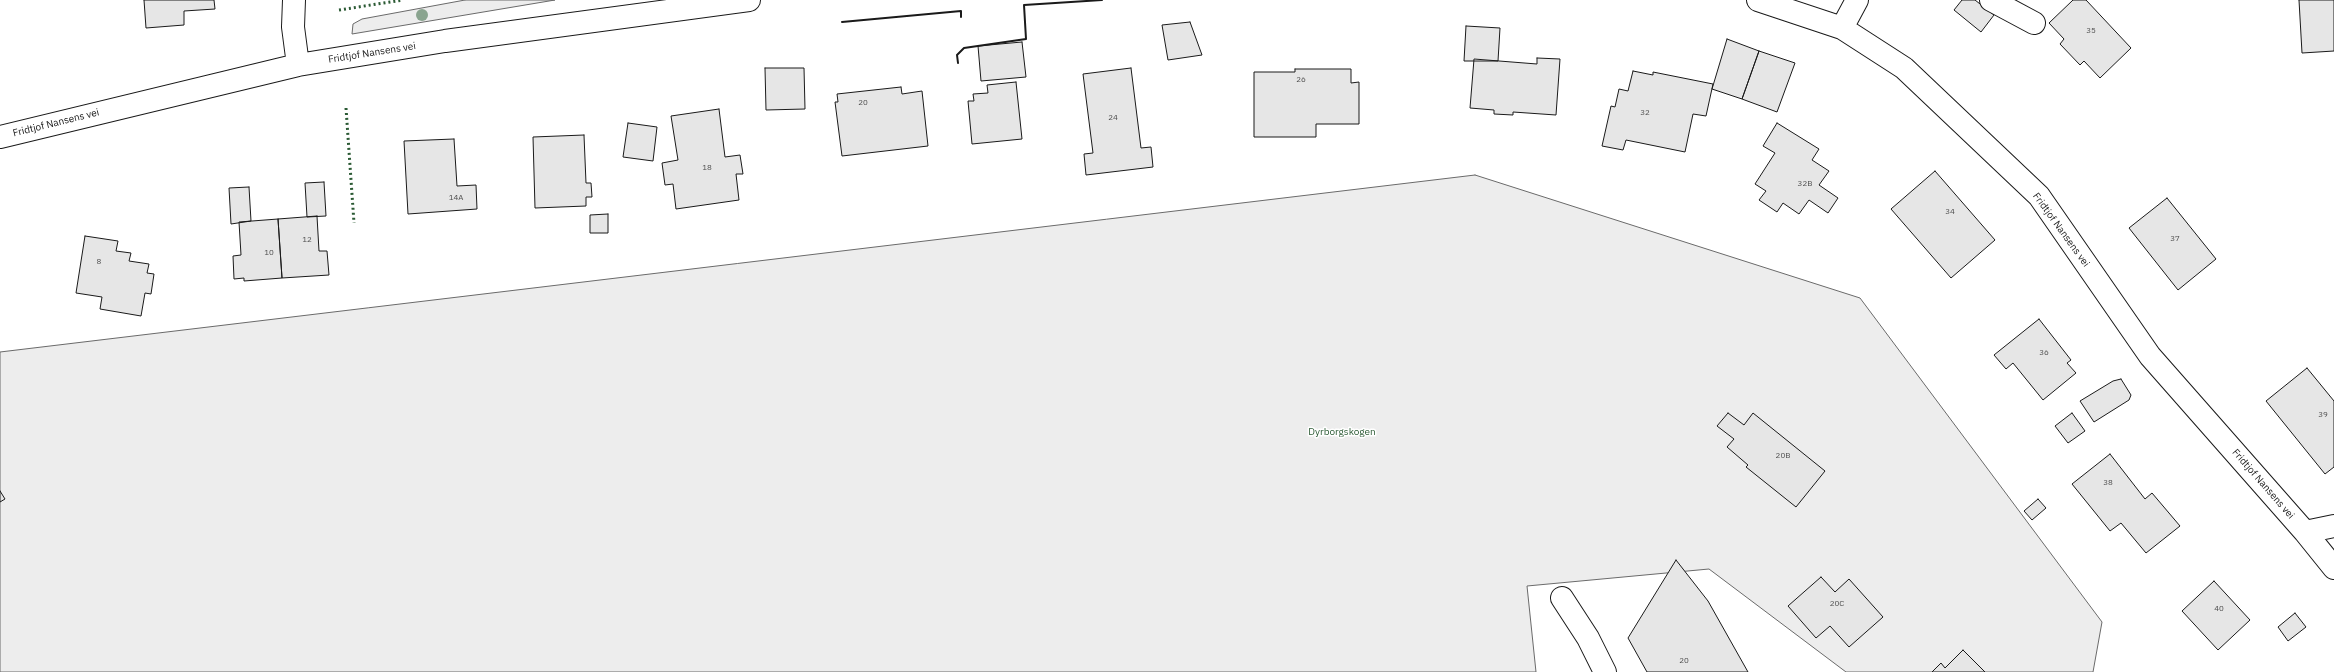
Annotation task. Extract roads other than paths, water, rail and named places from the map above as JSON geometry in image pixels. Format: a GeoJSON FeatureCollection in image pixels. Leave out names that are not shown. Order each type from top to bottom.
{"type":"FeatureCollection","features":[{"type":"Feature","properties":{"kind":"street"},"geometry":{"type":"LineString","coordinates":[[294,0],[293,27],[298,65]]}},
{"type":"Feature","properties":{"kind":"street","name":"Fridtjof Nansens vei"},"geometry":{"type":"LineString","coordinates":[[0,137],[298,65],[445,41],[749,0]]}},
{"type":"Feature","properties":{"kind":"street","name":"Fridtjof Nansens vei"},"geometry":{"type":"LineString","coordinates":[[1758,0],[1842,28],[1904,68],[2039,196],[2150,356],[2305,532],[2334,568]]}},
{"type":"Feature","properties":{"kind":"street"},"geometry":{"type":"LineString","coordinates":[[1842,28],[1857,0]]}},
{"type":"Feature","properties":{"kind":"street"},"geometry":{"type":"LineString","coordinates":[[1991,0],[2034,23]]}},
{"type":"Feature","properties":{"kind":"street"},"geometry":{"type":"LineString","coordinates":[[2305,532],[2334,526]]}},
{"type":"Feature","properties":{"kind":"street"},"geometry":{"type":"LineString","coordinates":[[1562,598],[1588,638],[1605,672]]}},
{"type":"Feature","properties":{"kind":"park label","name":"Dyrborgskogen"},"geometry":{"type":"Point","coordinates":[1342,432]}}]}
